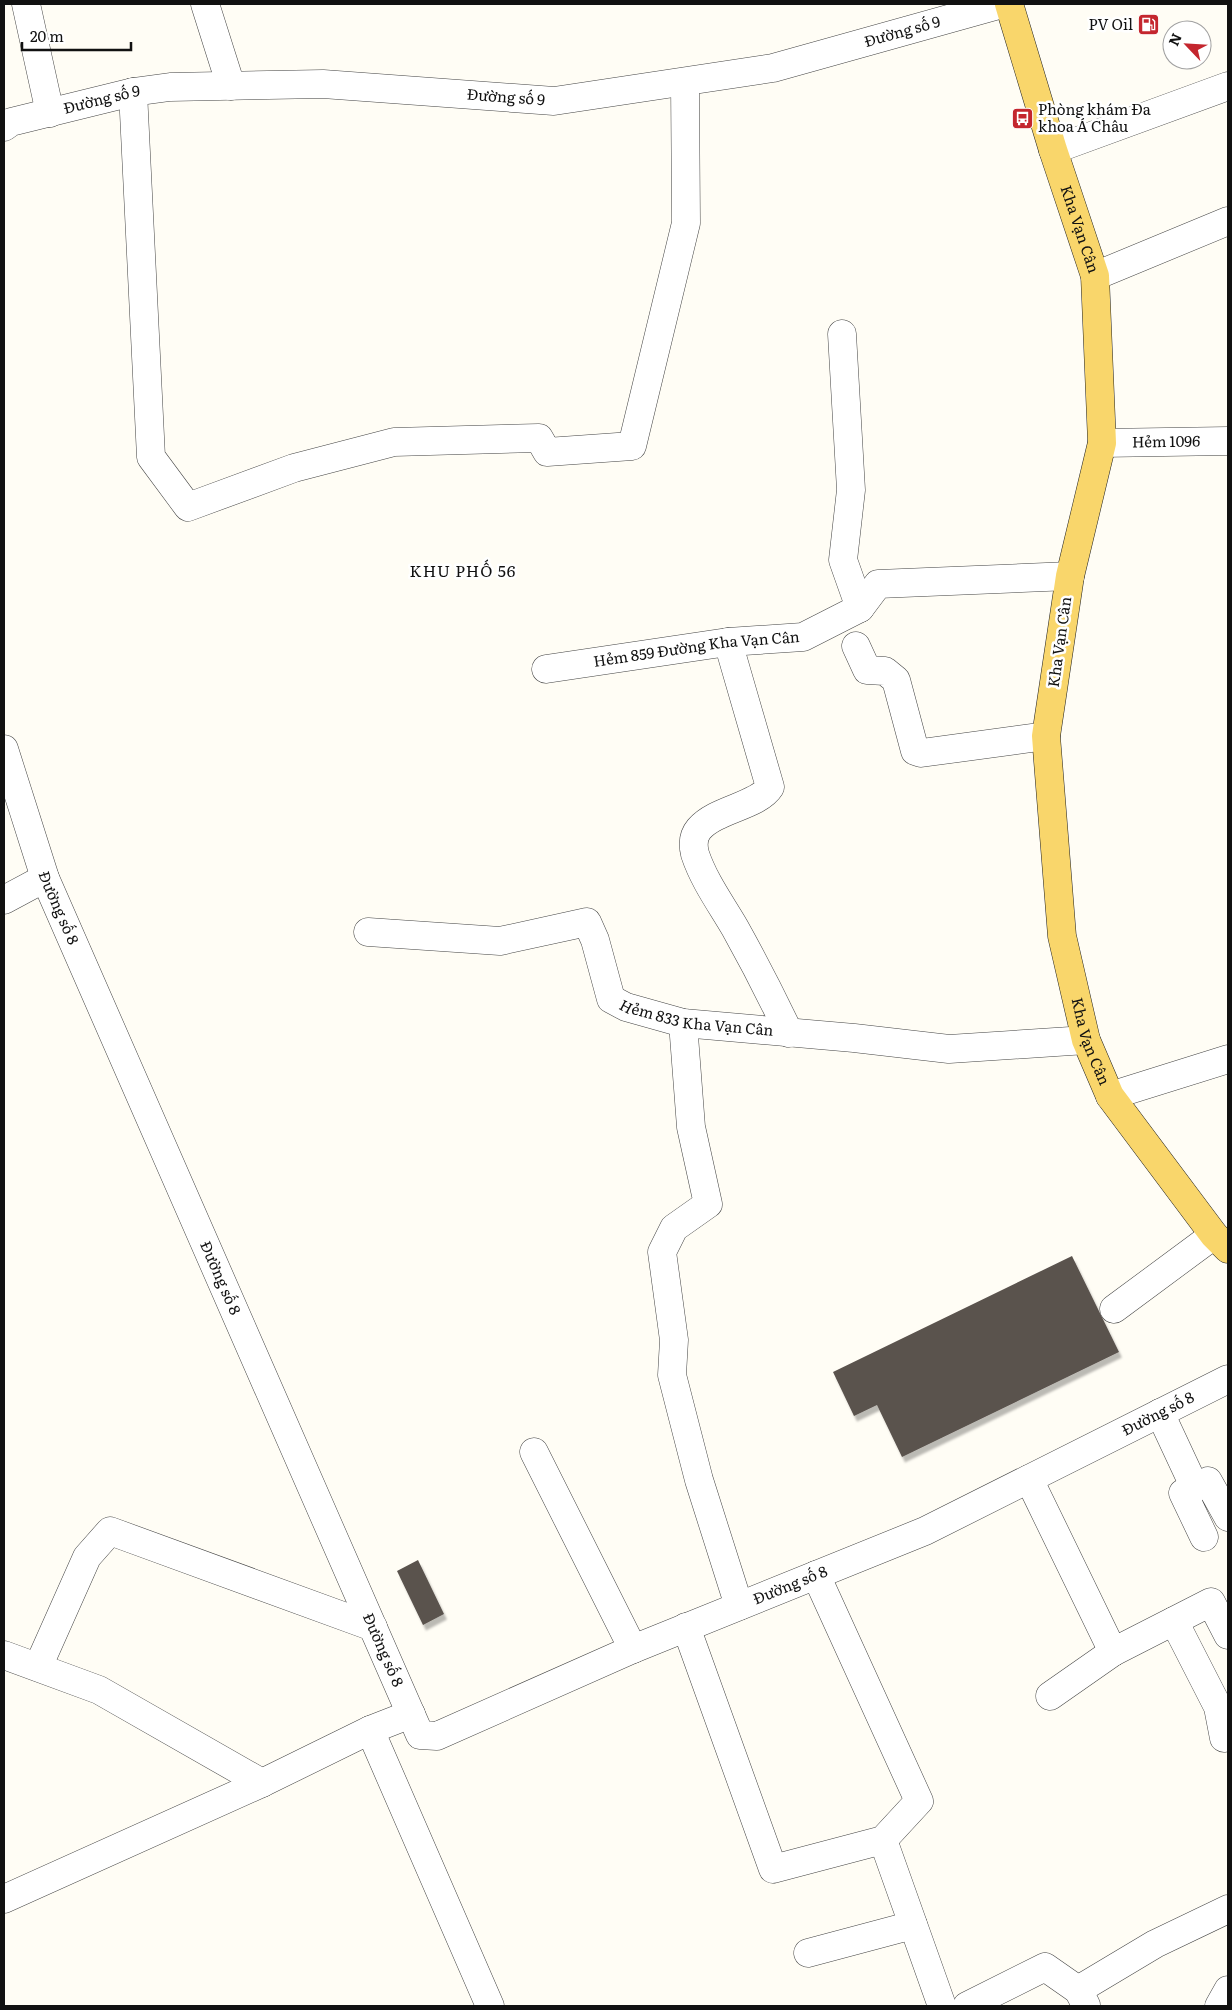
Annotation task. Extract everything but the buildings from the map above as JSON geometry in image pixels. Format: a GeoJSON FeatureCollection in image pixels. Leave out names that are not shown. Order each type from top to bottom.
{"type":"FeatureCollection","features":[{"type":"Feature","properties":{"kind":"main road","name":"Kha Vạn Cân"},"geometry":{"type":"LineString","coordinates":[[1009,4],[1053,150],[1095,276],[1102,443],[1070,576],[1046,736],[1062,936],[1086,1040],[1110,1096],[1221,1242]]}},
{"type":"Feature","properties":{"kind":"street"},"geometry":{"type":"LineString","coordinates":[[26,4],[50,113]]}},
{"type":"Feature","properties":{"kind":"street"},"geometry":{"type":"LineString","coordinates":[[205,4],[231,86]]}},
{"type":"Feature","properties":{"kind":"street","name":"Đường số 9"},"geometry":{"type":"LineString","coordinates":[[4,127],[11,122],[133,92],[170,87],[323,84],[554,101],[773,68],[1002,4]]}},
{"type":"Feature","properties":{"kind":"street"},"geometry":{"type":"LineString","coordinates":[[133,92],[151,457],[188,507],[294,468],[394,442],[539,438],[547,452],[632,446],[686,223],[685,82]]}},
{"type":"Feature","properties":{"kind":"street"},"geometry":{"type":"LineString","coordinates":[[1053,150],[1228,86]]}},
{"type":"Feature","properties":{"kind":"street"},"geometry":{"type":"LineString","coordinates":[[1095,276],[1228,221]]}},
{"type":"Feature","properties":{"kind":"street"},"geometry":{"type":"LineString","coordinates":[[842,334],[851,490],[843,560],[860,608]]}},
{"type":"Feature","properties":{"kind":"street","name":"Hẻm 1096"},"geometry":{"type":"LineString","coordinates":[[1102,443],[1228,441]]}},
{"type":"Feature","properties":{"kind":"street","name":"Hẻm 859 Đường Kha Vạn Cân"},"geometry":{"type":"LineString","coordinates":[[546,669],[728,642],[803,637],[860,608],[878,584],[1070,576]]}},
{"type":"Feature","properties":{"kind":"street"},"geometry":{"type":"LineString","coordinates":[[728,642],[770,787],[761,796],[724,812],[699,828],[694,838],[695,853],[709,884],[749,952],[789,1033]]}},
{"type":"Feature","properties":{"kind":"street"},"geometry":{"type":"LineString","coordinates":[[856,646],[867,670],[885,671],[896,680],[915,751],[921,753],[1046,736]]}},
{"type":"Feature","properties":{"kind":"street","name":"Đường số 8"},"geometry":{"type":"LineString","coordinates":[[4,749],[45,878],[420,1734],[437,1736],[633,1649],[925,1531],[1228,1379]]}},
{"type":"Feature","properties":{"kind":"street"},"geometry":{"type":"LineString","coordinates":[[4,900],[45,878]]}},
{"type":"Feature","properties":{"kind":"street","name":"Hẻm 833 Kha Vạn Cân"},"geometry":{"type":"LineString","coordinates":[[368,932],[500,941],[587,922],[595,940],[611,999],[626,1007],[683,1023],[949,1049],[1086,1040]]}},
{"type":"Feature","properties":{"kind":"street"},"geometry":{"type":"LineString","coordinates":[[683,1023],[691,1127],[708,1204],[674,1228],[662,1252],[674,1340],[672,1375],[699,1480],[739,1606]]}},
{"type":"Feature","properties":{"kind":"street"},"geometry":{"type":"LineString","coordinates":[[1110,1096],[1228,1059]]}},
{"type":"Feature","properties":{"kind":"street"},"geometry":{"type":"LineString","coordinates":[[1114,1309],[1221,1242]]}},
{"type":"Feature","properties":{"kind":"street"},"geometry":{"type":"LineString","coordinates":[[1160,1413],[1211,1483],[1228,1516]]}},
{"type":"Feature","properties":{"kind":"street"},"geometry":{"type":"LineString","coordinates":[[534,1452],[633,1649]]}},
{"type":"Feature","properties":{"kind":"street"},"geometry":{"type":"LineString","coordinates":[[1029,1479],[1113,1652]]}},
{"type":"Feature","properties":{"kind":"street"},"geometry":{"type":"LineString","coordinates":[[1204,1537],[1184,1493],[1211,1483]]}},
{"type":"Feature","properties":{"kind":"street"},"geometry":{"type":"LineString","coordinates":[[38,1667],[88,1558],[110,1532],[373,1627]]}},
{"type":"Feature","properties":{"kind":"street"},"geometry":{"type":"LineString","coordinates":[[686,1627],[773,1869],[884,1840],[919,1801],[816,1575]]}},
{"type":"Feature","properties":{"kind":"street"},"geometry":{"type":"LineString","coordinates":[[1050,1696],[1113,1652],[1211,1602],[1228,1635]]}},
{"type":"Feature","properties":{"kind":"street"},"geometry":{"type":"LineString","coordinates":[[1174,1621],[1218,1707],[1224,1738]]}},
{"type":"Feature","properties":{"kind":"street"},"geometry":{"type":"LineString","coordinates":[[4,1655],[99,1690],[262,1783]]}},
{"type":"Feature","properties":{"kind":"street"},"geometry":{"type":"LineString","coordinates":[[4,1899],[262,1783],[370,1730],[411,1714]]}},
{"type":"Feature","properties":{"kind":"street"},"geometry":{"type":"LineString","coordinates":[[370,1730],[490,2006]]}},
{"type":"Feature","properties":{"kind":"street"},"geometry":{"type":"LineString","coordinates":[[884,1840],[942,2006]]}},
{"type":"Feature","properties":{"kind":"street"},"geometry":{"type":"LineString","coordinates":[[967,2006],[1045,1967],[1082,1998],[1155,1944],[1228,1909]]}},
{"type":"Feature","properties":{"kind":"street"},"geometry":{"type":"LineString","coordinates":[[808,1953],[914,1925]]}},
{"type":"Feature","properties":{"kind":"street"},"geometry":{"type":"LineString","coordinates":[[1219,2006],[1228,1990]]}},
{"type":"Feature","properties":{"kind":"place","name":"PV Oil"},"geometry":{"type":"Point","coordinates":[1149,25]}},
{"type":"Feature","properties":{"kind":"place","name":"Phòng khám Đa khoa Á Châu"},"geometry":{"type":"Point","coordinates":[1022,119]}},
{"type":"Feature","properties":{"kind":"district","name":"KHU PHỐ 56"},"geometry":{"type":"Point","coordinates":[463,571]}}]}
